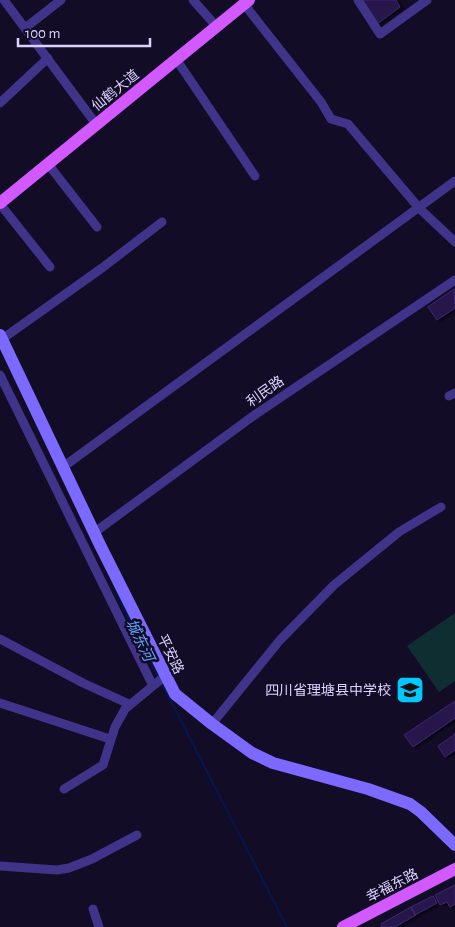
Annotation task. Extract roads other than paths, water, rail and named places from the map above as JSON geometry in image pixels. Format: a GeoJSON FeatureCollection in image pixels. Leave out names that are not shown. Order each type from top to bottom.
{"type":"FeatureCollection","features":[{"type":"Feature","properties":{"kind":"main road","name":"仙鹤大道"},"geometry":{"type":"LineString","coordinates":[[0,203],[247,2]]}},
{"type":"Feature","properties":{"kind":"main road","name":"幸福东路"},"geometry":{"type":"LineString","coordinates":[[344,927],[455,869]]}},
{"type":"Feature","properties":{"kind":"street"},"geometry":{"type":"LineString","coordinates":[[4,0],[96,124]]}},
{"type":"Feature","properties":{"kind":"street"},"geometry":{"type":"LineString","coordinates":[[25,28],[61,0]]}},
{"type":"Feature","properties":{"kind":"street"},"geometry":{"type":"LineString","coordinates":[[193,0],[216,26]]}},
{"type":"Feature","properties":{"kind":"street"},"geometry":{"type":"LineString","coordinates":[[358,0],[380,34],[427,0]]}},
{"type":"Feature","properties":{"kind":"street"},"geometry":{"type":"LineString","coordinates":[[247,2],[331,119],[348,124],[418,208],[455,242]]}},
{"type":"Feature","properties":{"kind":"street"},"geometry":{"type":"LineString","coordinates":[[0,103],[48,58]]}},
{"type":"Feature","properties":{"kind":"street"},"geometry":{"type":"LineString","coordinates":[[176,59],[255,176]]}},
{"type":"Feature","properties":{"kind":"street"},"geometry":{"type":"LineString","coordinates":[[48,164],[97,227]]}},
{"type":"Feature","properties":{"kind":"street"},"geometry":{"type":"LineString","coordinates":[[63,468],[455,181]]}},
{"type":"Feature","properties":{"kind":"street"},"geometry":{"type":"LineString","coordinates":[[0,203],[50,267]]}},
{"type":"Feature","properties":{"kind":"street"},"geometry":{"type":"LineString","coordinates":[[1,337],[94,274],[162,222]]}},
{"type":"Feature","properties":{"kind":"street","name":"利民路"},"geometry":{"type":"LineString","coordinates":[[95,532],[256,414],[455,280]]}},
{"type":"Feature","properties":{"kind":"street","name":"平安路"},"geometry":{"type":"LineString","coordinates":[[1,337],[95,532],[160,680],[181,700],[252,753],[273,762],[368,789],[410,804],[455,845]]}},
{"type":"Feature","properties":{"kind":"street"},"geometry":{"type":"LineString","coordinates":[[0,375],[160,680],[129,704],[120,717],[110,740],[103,765],[64,789]]}},
{"type":"Feature","properties":{"kind":"street"},"geometry":{"type":"LineString","coordinates":[[212,724],[280,640],[334,585],[399,532],[441,508]]}},
{"type":"Feature","properties":{"kind":"street"},"geometry":{"type":"LineString","coordinates":[[0,639],[129,704]]}},
{"type":"Feature","properties":{"kind":"street"},"geometry":{"type":"LineString","coordinates":[[0,703],[110,740]]}},
{"type":"Feature","properties":{"kind":"street"},"geometry":{"type":"LineString","coordinates":[[0,866],[57,870],[69,868],[92,859],[137,835]]}},
{"type":"Feature","properties":{"kind":"street"},"geometry":{"type":"LineString","coordinates":[[93,908],[100,927]]}},
{"type":"Feature","properties":{"kind":"waterway","name":"城东河"},"geometry":{"type":"LineString","coordinates":[[114,587],[287,927]]}},
{"type":"Feature","properties":{"kind":"place","name":"四川省理塘县中学校"},"geometry":{"type":"Point","coordinates":[410,690]}}]}
